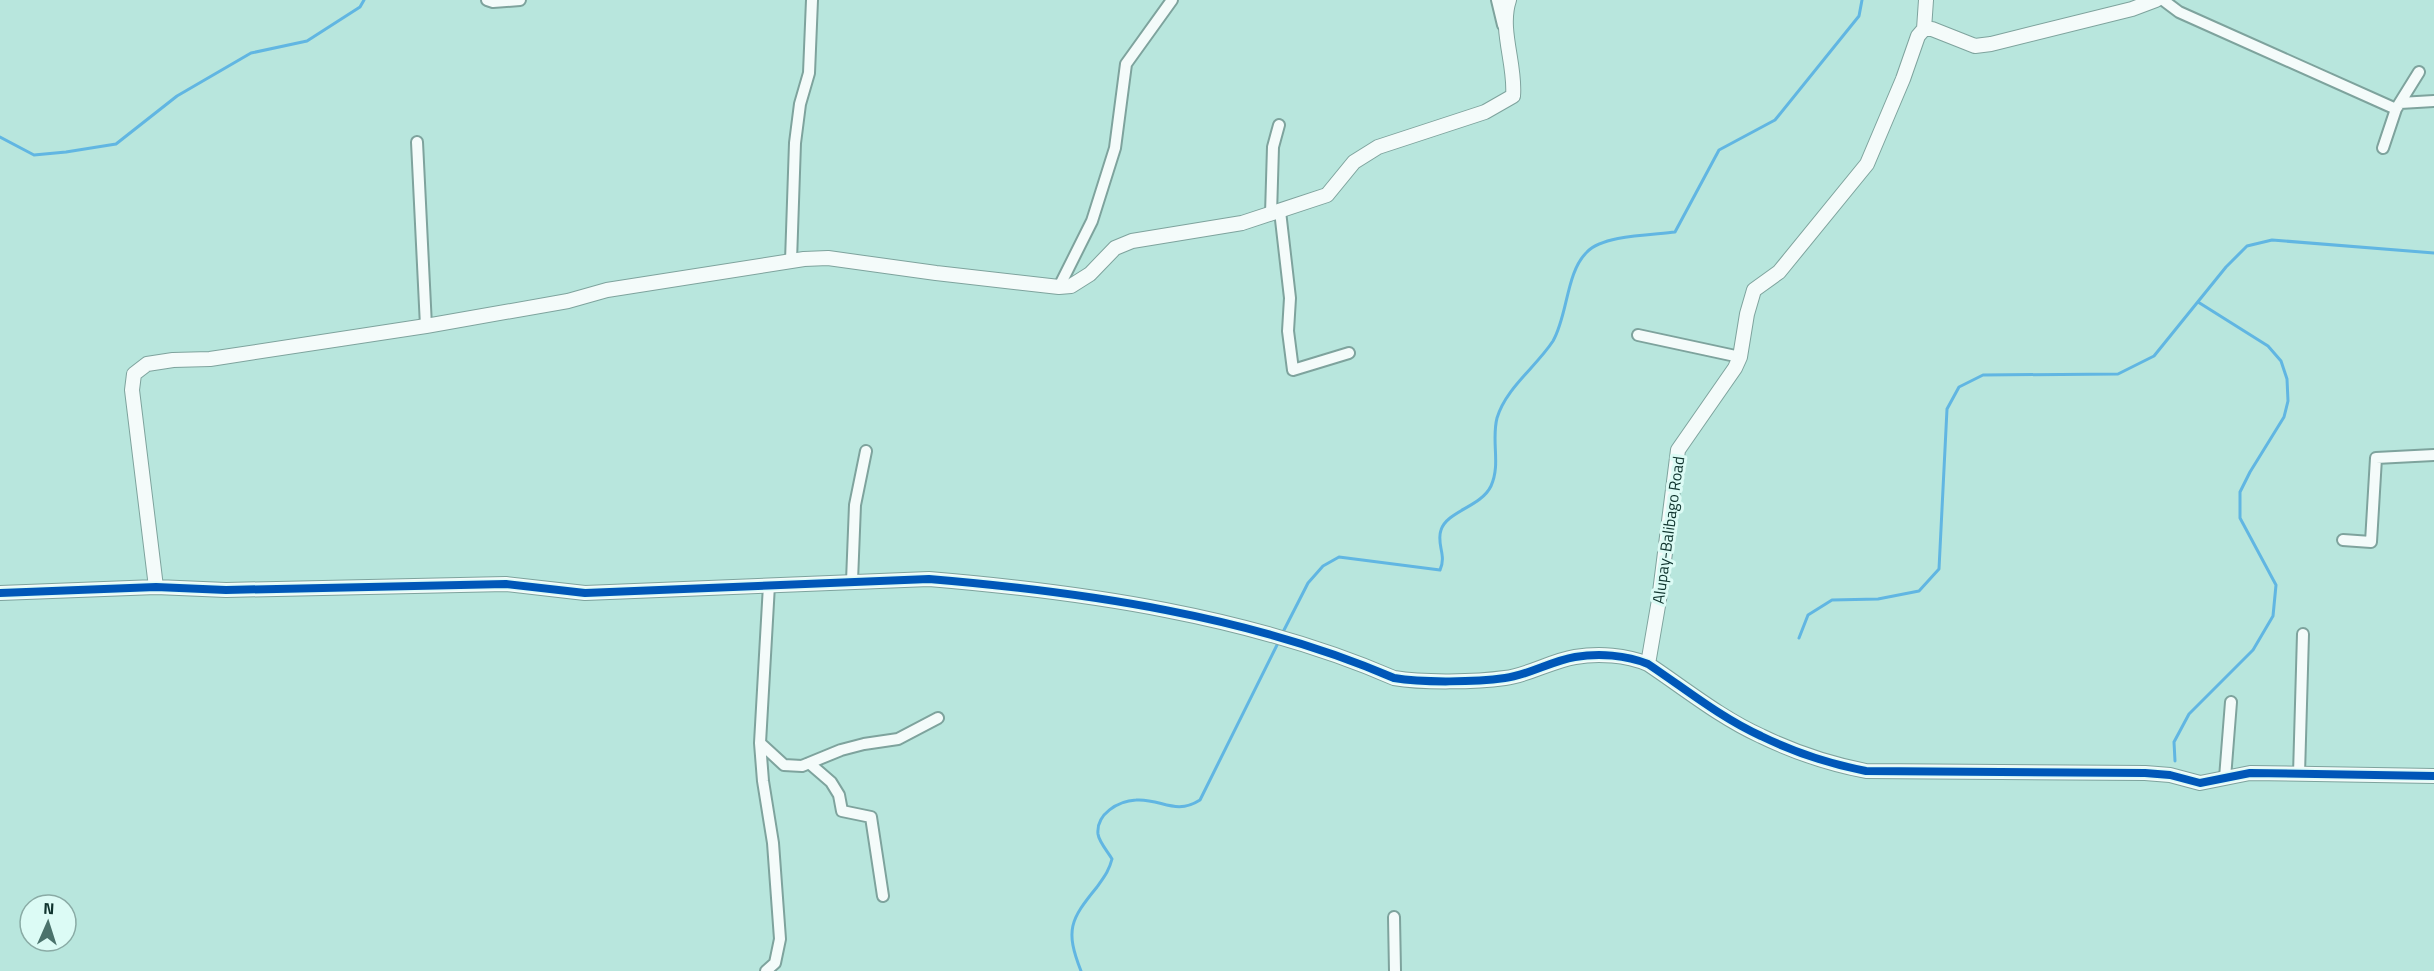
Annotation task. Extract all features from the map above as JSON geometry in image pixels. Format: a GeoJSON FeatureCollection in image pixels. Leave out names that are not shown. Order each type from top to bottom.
{"type":"FeatureCollection","features":[{"type":"Feature","properties":{"kind":"street"},"geometry":{"type":"LineString","coordinates":[[487,0],[493,3],[520,0]]}},
{"type":"Feature","properties":{"kind":"street"},"geometry":{"type":"LineString","coordinates":[[791,261],[795,143],[800,104],[809,73],[812,0]]}},
{"type":"Feature","properties":{"kind":"street"},"geometry":{"type":"LineString","coordinates":[[1059,287],[1092,221],[1116,148],[1126,64],[1172,0]]}},
{"type":"Feature","properties":{"kind":"street"},"geometry":{"type":"LineString","coordinates":[[156,587],[132,390],[135,374],[147,364],[173,360],[210,359],[426,326],[568,302],[607,290],[791,261],[828,258],[1059,287],[1071,286],[1090,274],[1115,248],[1132,241],[1242,223],[1327,195],[1354,162],[1378,147],[1485,112],[1513,96],[1514,80],[1508,42],[1497,0]]}},
{"type":"Feature","properties":{"kind":"street"},"geometry":{"type":"LineString","coordinates":[[1508,42],[1507,6],[1509,0]]}},
{"type":"Feature","properties":{"kind":"street"},"geometry":{"type":"LineString","coordinates":[[1926,0],[1924,29],[1932,29],[1975,46],[2132,9],[2156,0]]}},
{"type":"Feature","properties":{"kind":"street"},"geometry":{"type":"LineString","coordinates":[[2163,0],[2178,12],[2398,106],[2434,101]]}},
{"type":"Feature","properties":{"kind":"street","name":"Alupay-Balibago Road"},"geometry":{"type":"LineString","coordinates":[[1648,664],[1659,600],[1678,450],[1735,368],[1740,357],[1747,314],[1754,290],[1762,282],[1779,272],[1867,164],[1903,79],[1918,36],[1924,29]]}},
{"type":"Feature","properties":{"kind":"street"},"geometry":{"type":"LineString","coordinates":[[2383,148],[2398,106],[2419,72]]}},
{"type":"Feature","properties":{"kind":"street"},"geometry":{"type":"LineString","coordinates":[[1279,125],[1273,147],[1275,213],[1290,298],[1288,331],[1293,370],[1349,353]]}},
{"type":"Feature","properties":{"kind":"street"},"geometry":{"type":"LineString","coordinates":[[417,142],[426,326]]}},
{"type":"Feature","properties":{"kind":"street"},"geometry":{"type":"LineString","coordinates":[[1638,335],[1740,357]]}},
{"type":"Feature","properties":{"kind":"street"},"geometry":{"type":"LineString","coordinates":[[852,581],[855,505],[866,451]]}},
{"type":"Feature","properties":{"kind":"street"},"geometry":{"type":"LineString","coordinates":[[2343,540],[2371,542],[2376,458],[2434,455]]}},
{"type":"Feature","properties":{"kind":"street"},"geometry":{"type":"LineString","coordinates":[[0,593],[156,587],[226,590],[506,584],[585,593],[929,579],[1157,608],[1283,637],[1394,678],[1411,681],[1504,678],[1531,672],[1575,657],[1615,656],[1635,659],[1648,664],[1730,719],[1760,736],[1836,765],[1866,771],[2145,773],[2170,775],[2200,783],[2250,773],[2434,776]]}},
{"type":"Feature","properties":{"kind":"street"},"geometry":{"type":"LineString","coordinates":[[766,971],[775,963],[780,939],[773,843],[763,781],[760,743],[769,585]]}},
{"type":"Feature","properties":{"kind":"street"},"geometry":{"type":"LineString","coordinates":[[2299,774],[2303,634]]}},
{"type":"Feature","properties":{"kind":"street"},"geometry":{"type":"LineString","coordinates":[[2225,778],[2231,702]]}},
{"type":"Feature","properties":{"kind":"street"},"geometry":{"type":"LineString","coordinates":[[760,743],[784,765],[802,766],[841,750],[898,739],[938,718]]}},
{"type":"Feature","properties":{"kind":"street"},"geometry":{"type":"LineString","coordinates":[[808,764],[831,782],[839,795],[842,811],[871,817],[883,896]]}},
{"type":"Feature","properties":{"kind":"street"},"geometry":{"type":"LineString","coordinates":[[1394,917],[1395,971]]}},
{"type":"Feature","properties":{"kind":"waterway"},"geometry":{"type":"LineString","coordinates":[[0,137],[34,155],[116,144],[177,96],[251,53],[307,41],[360,7],[364,0]]}},
{"type":"Feature","properties":{"kind":"waterway"},"geometry":{"type":"LineString","coordinates":[[1282,634],[1308,583],[1323,566],[1339,557],[1440,570],[1442,565],[1441,530],[1450,518],[1480,499],[1491,486],[1496,461],[1495,427],[1501,407],[1514,387],[1553,341],[1580,260],[1594,246],[1604,242],[1675,232],[1719,150],[1775,120],[1859,16],[1862,0]]}},
{"type":"Feature","properties":{"kind":"waterway"},"geometry":{"type":"LineString","coordinates":[[1799,638],[1808,615],[1832,600],[1878,599],[1919,591],[1939,569],[1947,409],[1959,387],[1983,375],[2118,374],[2154,356],[2226,267],[2247,246],[2272,240],[2434,253]]}},
{"type":"Feature","properties":{"kind":"waterway"},"geometry":{"type":"LineString","coordinates":[[2175,761],[2174,742],[2189,714],[2253,650],[2273,616],[2276,585],[2240,518],[2240,492],[2284,417],[2288,401],[2287,379],[2281,361],[2268,346],[2198,302]]}},
{"type":"Feature","properties":{"kind":"waterway"},"geometry":{"type":"LineString","coordinates":[[1081,971],[1073,945],[1073,926],[1081,908],[1106,874],[1112,859],[1098,834],[1098,827],[1104,815],[1116,806],[1129,801],[1145,800],[1175,807],[1191,805],[1200,800],[1278,643]]}},
{"type":"Feature","properties":{"kind":"cycle path"},"geometry":{"type":"LineString","coordinates":[[0,593],[156,587],[226,590],[506,584],[585,593],[929,579],[1047,591],[1166,610],[1283,638],[1339,656],[1394,678],[1406,680],[1493,679],[1523,674],[1575,657],[1593,655],[1622,657],[1648,664],[1717,712],[1746,729],[1812,757],[1866,771],[2145,773],[2170,775],[2200,783],[2250,773],[2434,776]]}}]}
